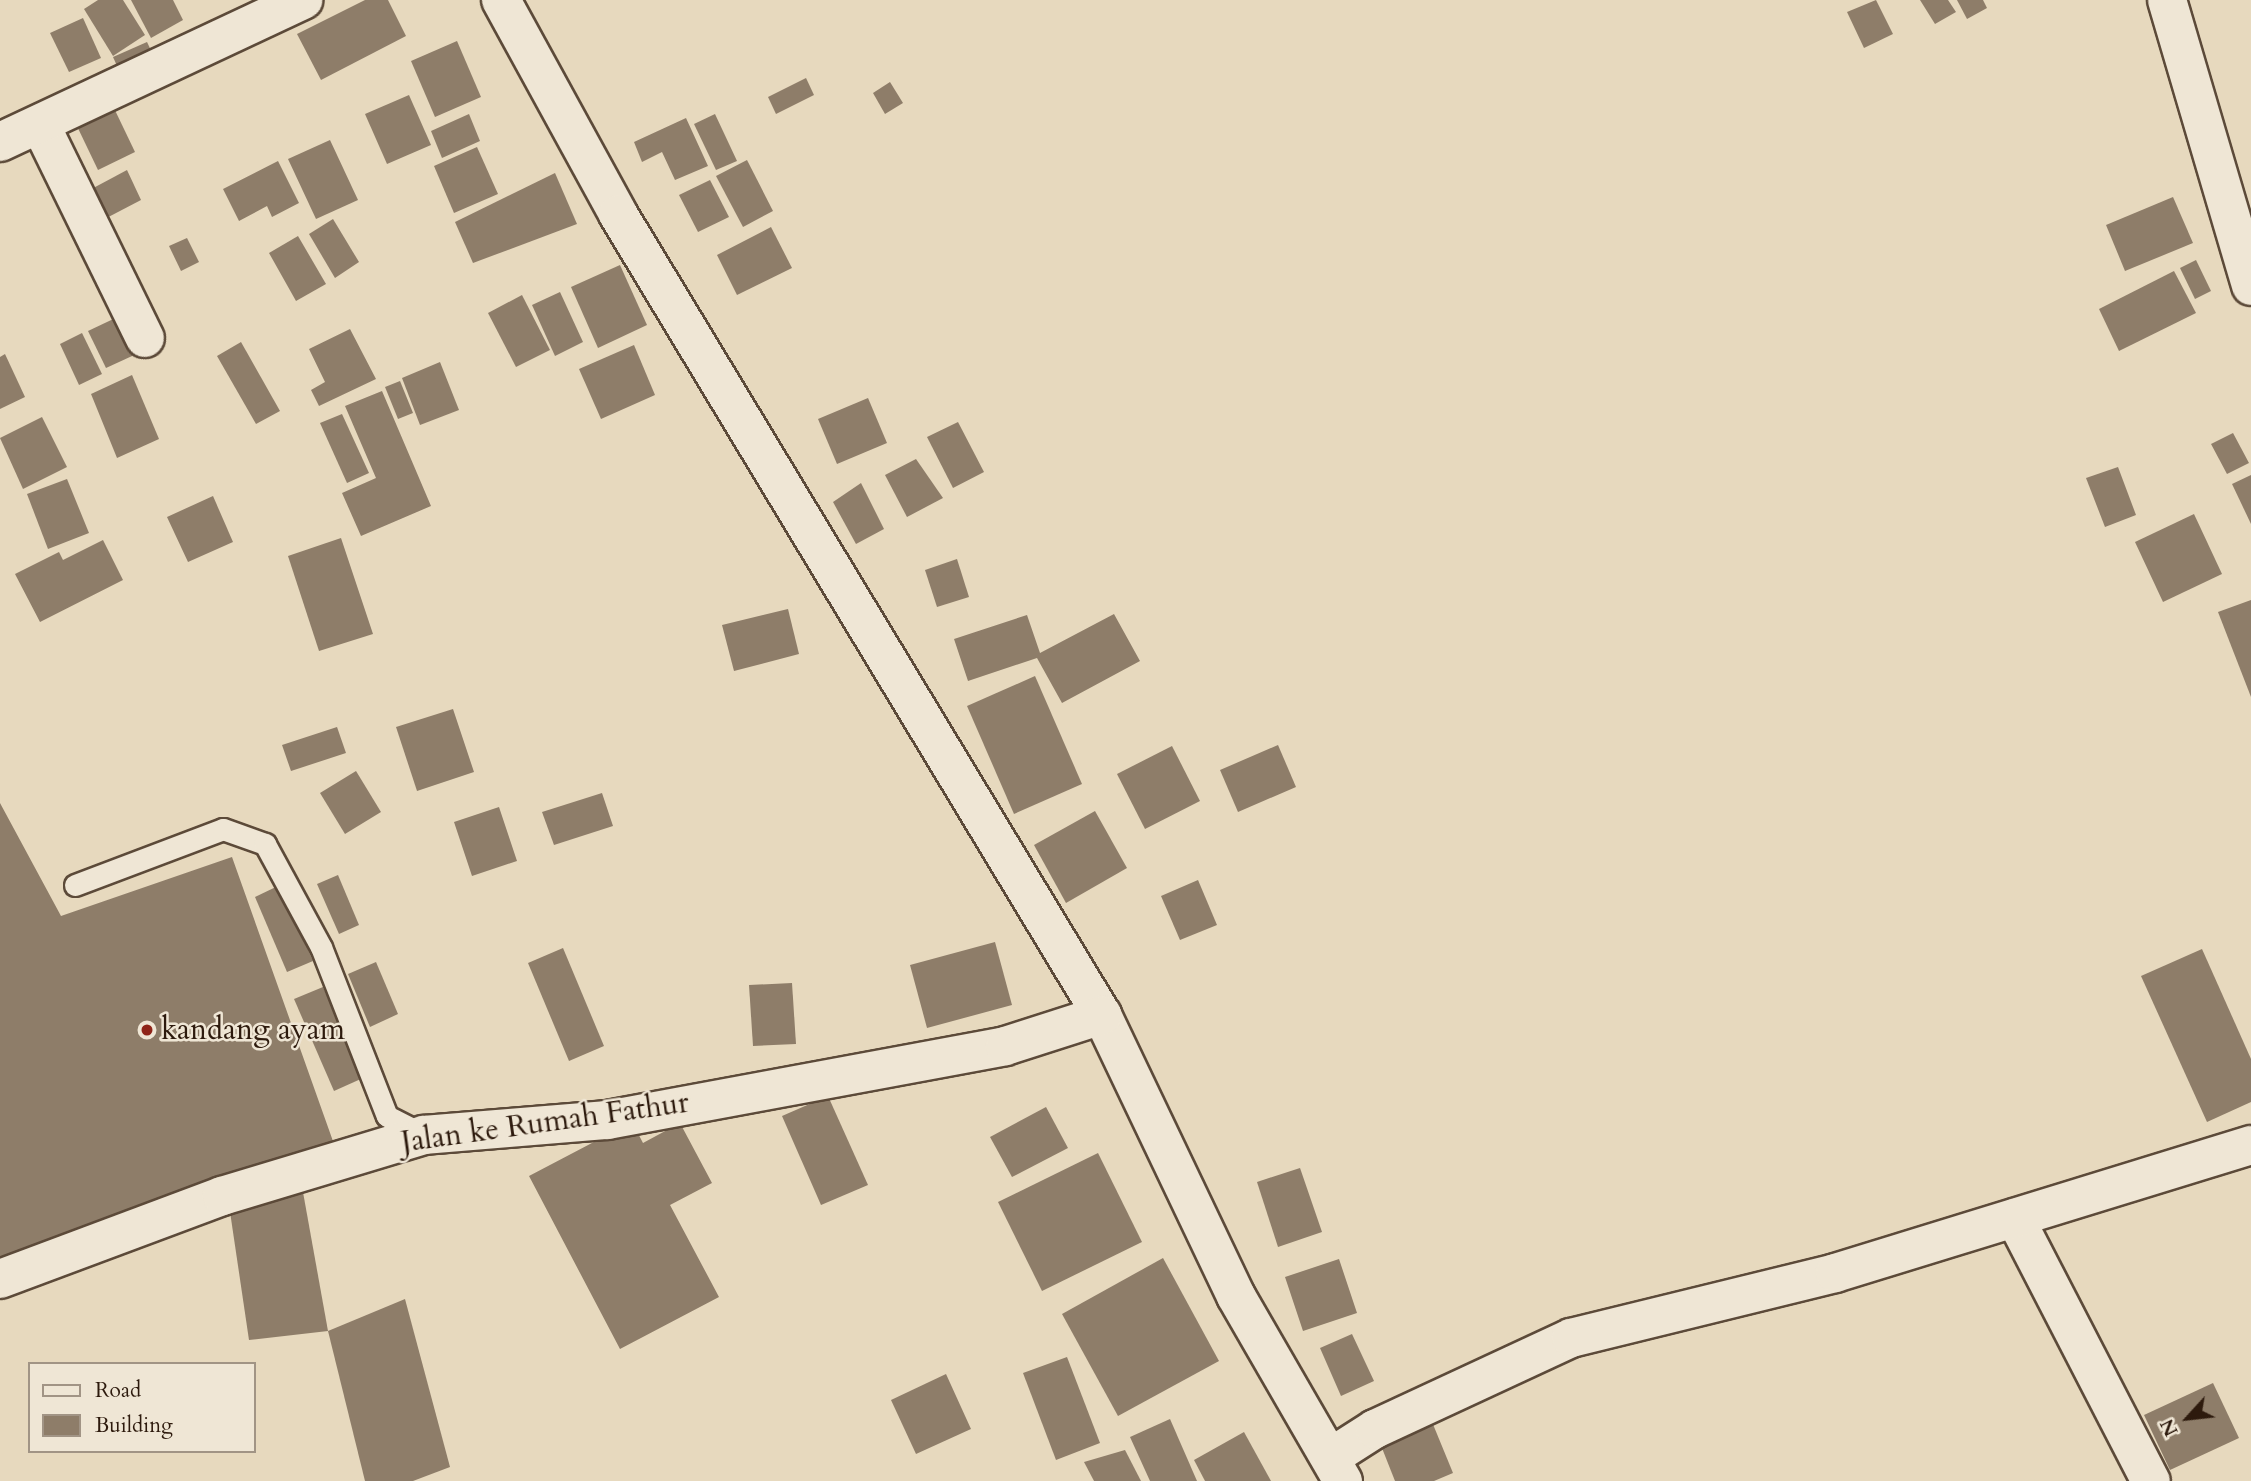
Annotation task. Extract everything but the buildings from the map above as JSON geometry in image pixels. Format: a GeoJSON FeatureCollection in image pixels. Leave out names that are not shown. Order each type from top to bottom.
{"type":"FeatureCollection","features":[{"type":"Feature","properties":{"kind":"street"},"geometry":{"type":"LineString","coordinates":[[0,142],[41,126],[303,0]]}},
{"type":"Feature","properties":{"kind":"street"},"geometry":{"type":"LineString","coordinates":[[501,0],[618,214],[1102,1015],[1236,1296],[1337,1469],[1375,1429],[1571,1338],[1835,1273],[2251,1145]]}},
{"type":"Feature","properties":{"kind":"street"},"geometry":{"type":"LineString","coordinates":[[2167,0],[2251,286]]}},
{"type":"Feature","properties":{"kind":"street"},"geometry":{"type":"LineString","coordinates":[[41,126],[145,338]]}},
{"type":"Feature","properties":{"kind":"street","name":"Jalan ke Rumah Fathur"},"geometry":{"type":"LineString","coordinates":[[0,1279],[222,1196],[424,1135],[607,1120],[1005,1046],[1102,1015]]}},
{"type":"Feature","properties":{"kind":"street"},"geometry":{"type":"LineString","coordinates":[[2015,1218],[2151,1481]]}},
{"type":"Feature","properties":{"kind":"lane"},"geometry":{"type":"LineString","coordinates":[[75,885],[223,829],[265,844],[321,947],[387,1116],[424,1135]]}},
{"type":"Feature","properties":{"kind":"place","name":"kandang ayam"},"geometry":{"type":"Point","coordinates":[147,1030]}}]}
